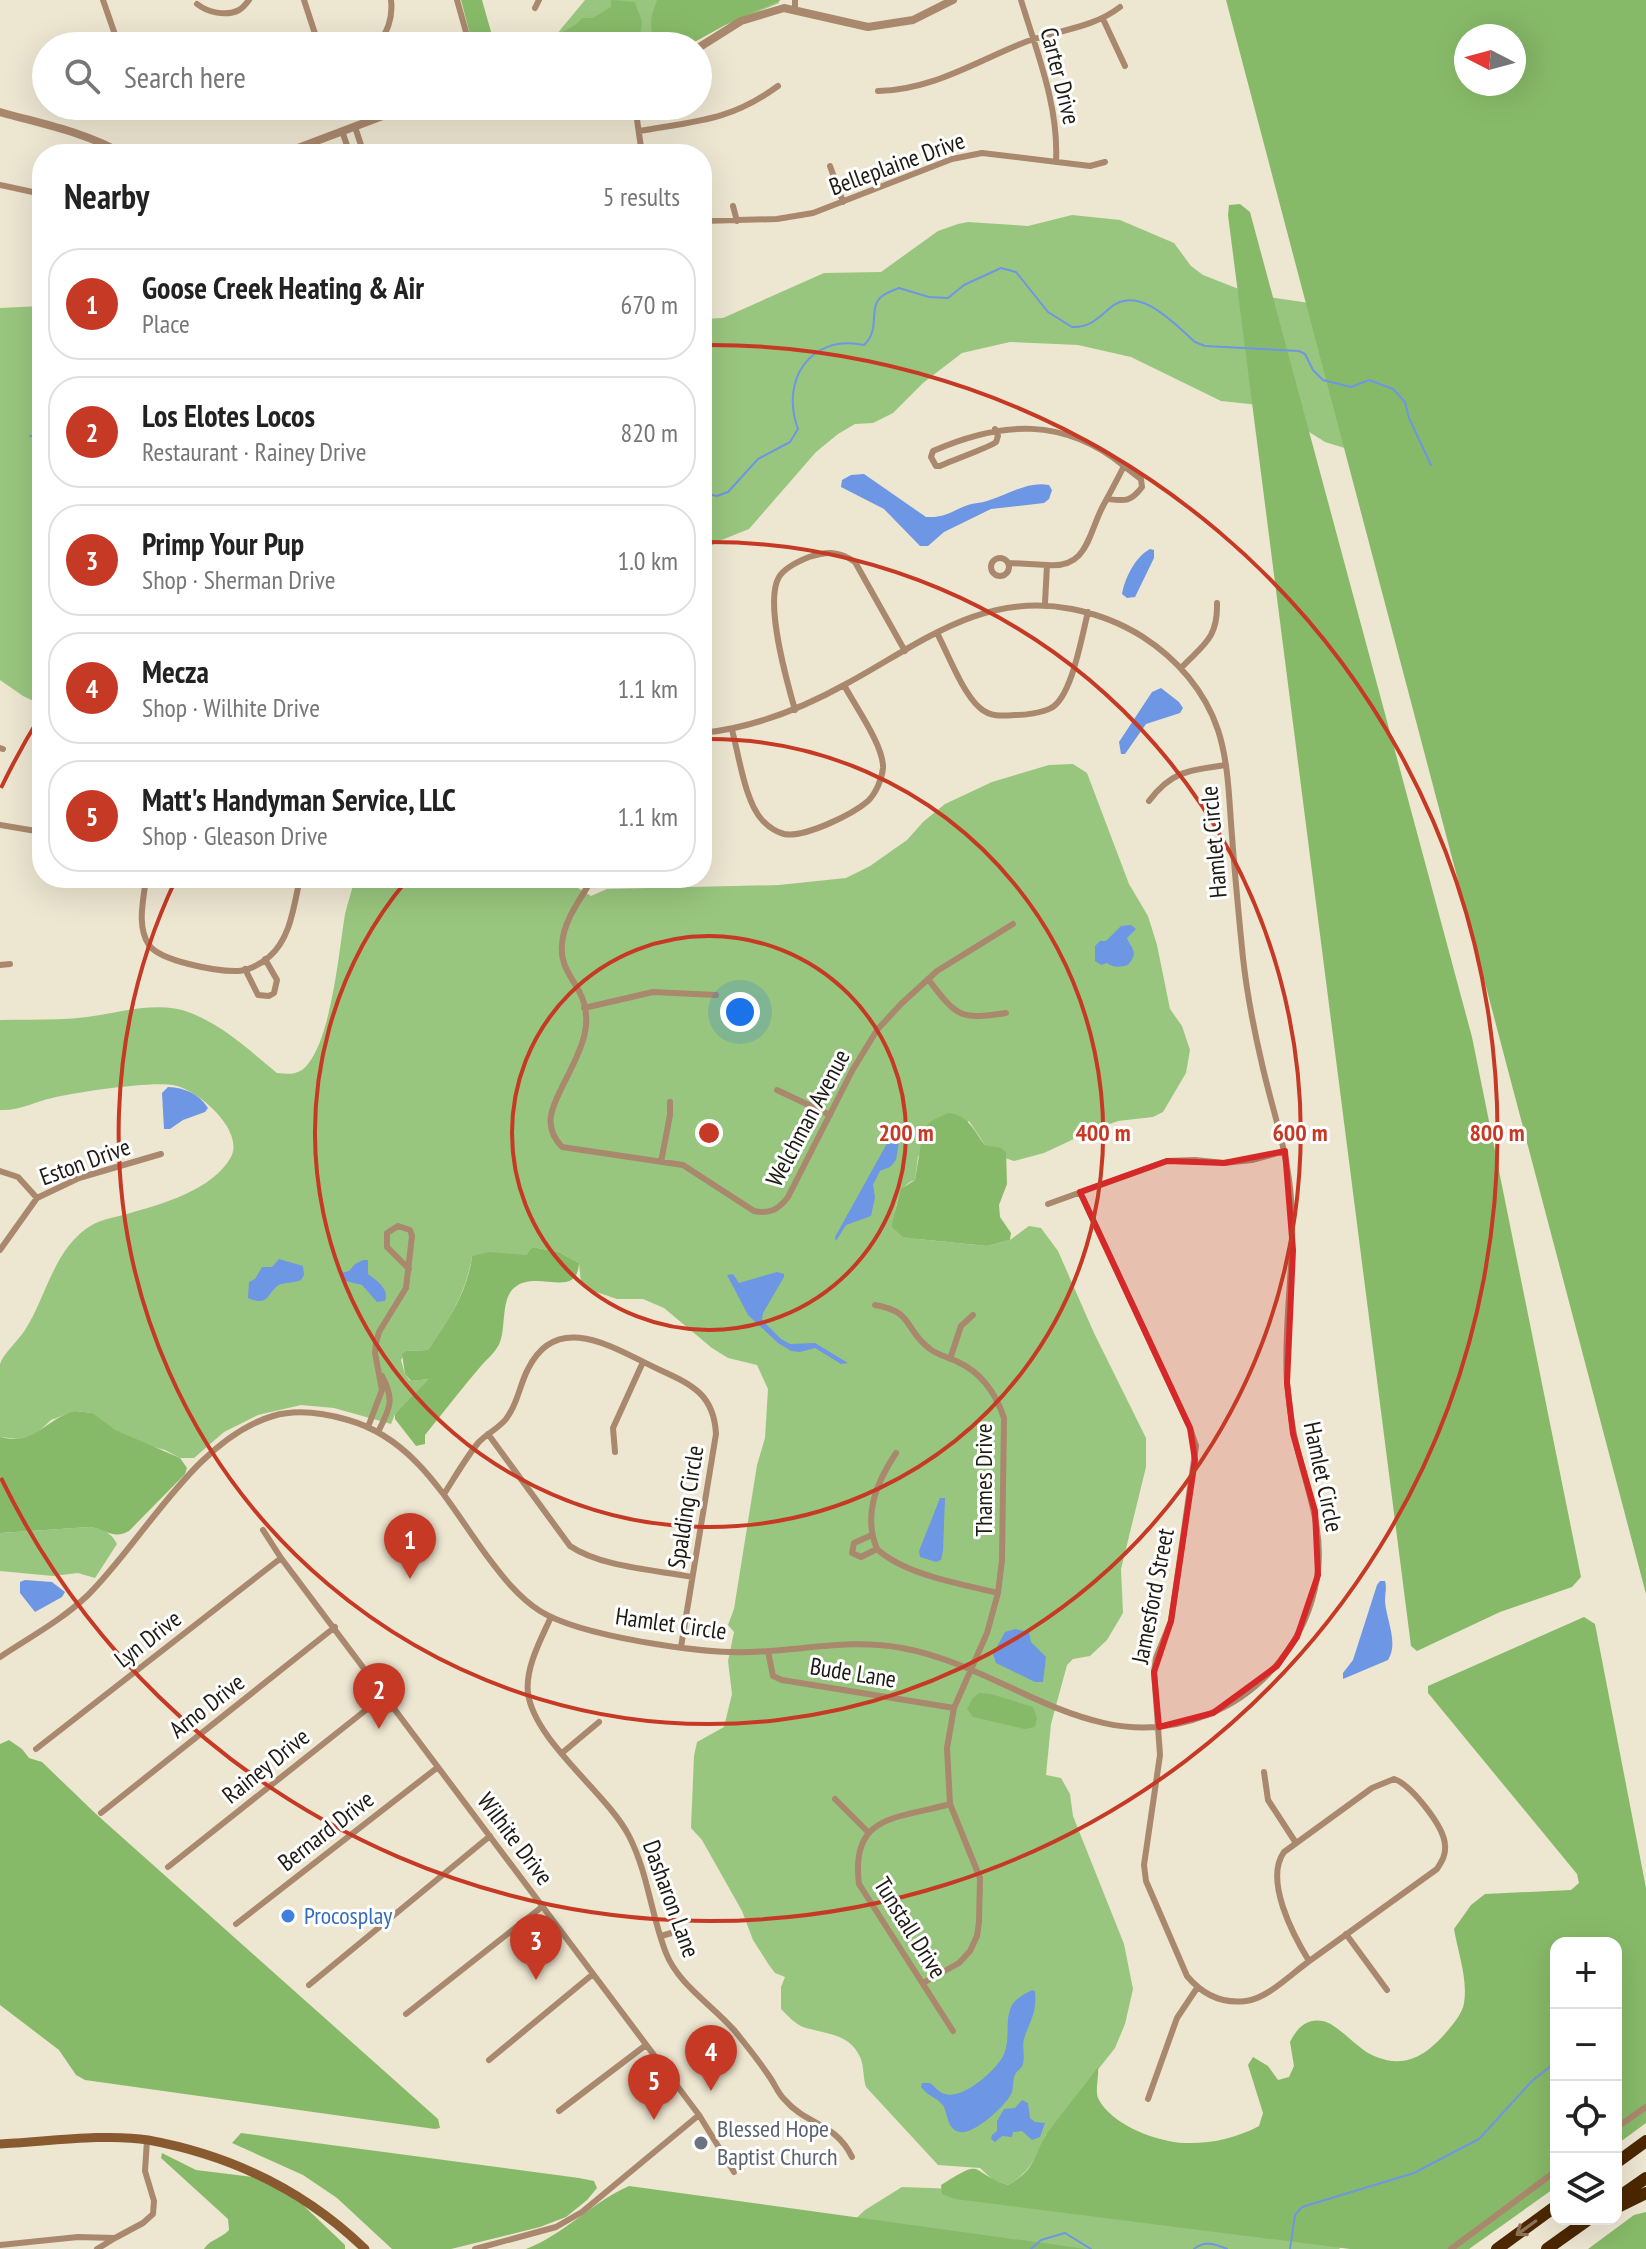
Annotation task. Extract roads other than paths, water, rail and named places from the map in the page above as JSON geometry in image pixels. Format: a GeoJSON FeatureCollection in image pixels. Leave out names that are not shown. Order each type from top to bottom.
{"type":"FeatureCollection","features":[{"type":"Feature","properties":{"kind":"highway"},"geometry":{"type":"LineString","coordinates":[[1622,2159],[1646,2141]]}},
{"type":"Feature","properties":{"kind":"highway"},"geometry":{"type":"LineString","coordinates":[[1622,2195],[1646,2178]]}},
{"type":"Feature","properties":{"kind":"highway"},"geometry":{"type":"LineString","coordinates":[[1622,2205],[1646,2193]]}},
{"type":"Feature","properties":{"kind":"highway"},"geometry":{"type":"LineString","coordinates":[[1497,2249],[1550,2210]]}},
{"type":"Feature","properties":{"kind":"highway"},"geometry":{"type":"LineString","coordinates":[[1547,2249],[1580,2225]]}},
{"type":"Feature","properties":{"kind":"highway"},"geometry":{"type":"LineString","coordinates":[[1569,2233],[1584,2225]]}},
{"type":"Feature","properties":{"kind":"main road"},"geometry":{"type":"LineString","coordinates":[[0,2144],[120,2138],[147,2140],[241,2166],[287,2189],[331,2218],[365,2249]]}},
{"type":"Feature","properties":{"kind":"street"},"geometry":{"type":"LineString","coordinates":[[103,0],[114,32]]}},
{"type":"Feature","properties":{"kind":"street"},"geometry":{"type":"LineString","coordinates":[[197,4],[207,12],[225,12],[239,10],[249,0]]}},
{"type":"Feature","properties":{"kind":"street"},"geometry":{"type":"LineString","coordinates":[[304,0],[314,32]]}},
{"type":"Feature","properties":{"kind":"street"},"geometry":{"type":"LineString","coordinates":[[386,32],[391,19],[391,0]]}},
{"type":"Feature","properties":{"kind":"street"},"geometry":{"type":"LineString","coordinates":[[457,0],[466,32]]}},
{"type":"Feature","properties":{"kind":"street"},"geometry":{"type":"LineString","coordinates":[[535,8],[539,0]]}},
{"type":"Feature","properties":{"kind":"street"},"geometry":{"type":"LineString","coordinates":[[712,39],[741,21],[784,4],[795,5],[842,23],[868,27],[913,20],[953,0]]}},
{"type":"Feature","properties":{"kind":"street","name":"Carter Drive"},"geometry":{"type":"LineString","coordinates":[[1021,0],[1055,115],[1056,162]]}},
{"type":"Feature","properties":{"kind":"street"},"geometry":{"type":"LineString","coordinates":[[878,91],[928,85],[1033,40],[1103,19],[1120,7]]}},
{"type":"Feature","properties":{"kind":"street"},"geometry":{"type":"LineString","coordinates":[[1103,19],[1125,66]]}},
{"type":"Feature","properties":{"kind":"street"},"geometry":{"type":"LineString","coordinates":[[712,119],[738,112],[778,86]]}},
{"type":"Feature","properties":{"kind":"street"},"geometry":{"type":"LineString","coordinates":[[0,112],[75,132],[106,144]]}},
{"type":"Feature","properties":{"kind":"street"},"geometry":{"type":"LineString","coordinates":[[308,144],[372,120]]}},
{"type":"Feature","properties":{"kind":"street"},"geometry":{"type":"LineString","coordinates":[[637,120],[641,144]]}},
{"type":"Feature","properties":{"kind":"street"},"geometry":{"type":"LineString","coordinates":[[639,131],[704,120]]}},
{"type":"Feature","properties":{"kind":"street"},"geometry":{"type":"LineString","coordinates":[[355,127],[361,144]]}},
{"type":"Feature","properties":{"kind":"street"},"geometry":{"type":"LineString","coordinates":[[342,131],[347,144]]}},
{"type":"Feature","properties":{"kind":"street","name":"Belleplaine Drive"},"geometry":{"type":"LineString","coordinates":[[712,221],[795,217],[843,202],[952,159],[982,153],[1090,166],[1105,162]]}},
{"type":"Feature","properties":{"kind":"street"},"geometry":{"type":"LineString","coordinates":[[830,166],[843,202]]}},
{"type":"Feature","properties":{"kind":"street"},"geometry":{"type":"LineString","coordinates":[[0,186],[32,192]]}},
{"type":"Feature","properties":{"kind":"street"},"geometry":{"type":"LineString","coordinates":[[733,206],[737,221]]}},
{"type":"Feature","properties":{"kind":"street"},"geometry":{"type":"LineString","coordinates":[[995,429],[998,436],[996,443],[940,466],[936,466],[931,457],[933,451],[995,429],[1031,428],[1066,433],[1104,450],[1141,479],[1142,487],[1133,499],[1126,502],[1108,499]]}},
{"type":"Feature","properties":{"kind":"street"},"geometry":{"type":"LineString","coordinates":[[961,439],[966,453]]}},
{"type":"Feature","properties":{"kind":"street"},"geometry":{"type":"LineString","coordinates":[[1009,563],[1060,567],[1074,560],[1084,550],[1124,466]]}},
{"type":"Feature","properties":{"kind":"street"},"geometry":{"type":"LineString","coordinates":[[795,710],[779,648],[775,591],[785,569],[805,558],[829,551],[845,555],[855,562],[905,651]]}},
{"type":"Feature","properties":{"kind":"street"},"geometry":{"type":"LineString","coordinates":[[1045,603],[1047,565]]}},
{"type":"Feature","properties":{"kind":"street","name":"Hamlet Circle"},"geometry":{"type":"LineString","coordinates":[[0,1657],[61,1618],[91,1592],[204,1458],[233,1436],[267,1417],[294,1412],[323,1414],[368,1427],[413,1456],[444,1494],[496,1569],[522,1598],[551,1617],[582,1628],[708,1651],[874,1645],[901,1648],[969,1669],[1050,1706],[1101,1725],[1174,1726],[1213,1713],[1247,1692],[1277,1666],[1297,1637],[1310,1606],[1318,1575],[1319,1548],[1315,1511],[1293,1434],[1287,1383],[1286,1336],[1293,1250],[1291,1197],[1285,1151],[1263,1071],[1245,972],[1226,765],[1216,723],[1196,686],[1167,654],[1136,632],[1088,612],[1045,603],[1007,606],[979,613],[937,633],[795,710],[732,730],[712,732]]}},
{"type":"Feature","properties":{"kind":"street"},"geometry":{"type":"LineString","coordinates":[[1181,668],[1211,638],[1218,623],[1217,603]]}},
{"type":"Feature","properties":{"kind":"street"},"geometry":{"type":"LineString","coordinates":[[937,633],[980,708],[995,716],[1023,715],[1051,709],[1061,699],[1068,686],[1088,612]]}},
{"type":"Feature","properties":{"kind":"street"},"geometry":{"type":"LineString","coordinates":[[732,730],[753,806],[762,821],[785,834],[801,833],[822,826],[852,812],[870,799],[879,784],[883,767],[880,752],[844,685]]}},
{"type":"Feature","properties":{"kind":"street"},"geometry":{"type":"LineString","coordinates":[[1149,801],[1162,784],[1176,775],[1226,765]]}},
{"type":"Feature","properties":{"kind":"street"},"geometry":{"type":"LineString","coordinates":[[0,826],[32,831]]}},
{"type":"Feature","properties":{"kind":"street"},"geometry":{"type":"LineString","coordinates":[[145,888],[142,923],[149,946],[166,958],[238,972],[265,959],[282,941],[298,888]]}},
{"type":"Feature","properties":{"kind":"street"},"geometry":{"type":"LineString","coordinates":[[587,888],[570,917],[562,944],[564,967],[580,993],[584,1008],[653,992],[716,995]]}},
{"type":"Feature","properties":{"kind":"street","name":"Welchman Avenue"},"geometry":{"type":"LineString","coordinates":[[584,1008],[586,1032],[551,1110],[551,1131],[562,1147],[683,1165],[754,1211],[773,1212],[788,1197],[877,1030],[928,979],[1013,924]]}},
{"type":"Feature","properties":{"kind":"street"},"geometry":{"type":"LineString","coordinates":[[245,969],[258,995],[269,996],[274,993],[277,980],[265,959]]}},
{"type":"Feature","properties":{"kind":"street"},"geometry":{"type":"LineString","coordinates":[[0,965],[10,964]]}},
{"type":"Feature","properties":{"kind":"street"},"geometry":{"type":"LineString","coordinates":[[928,979],[958,1013],[969,1017],[1006,1013]]}},
{"type":"Feature","properties":{"kind":"street"},"geometry":{"type":"LineString","coordinates":[[777,1090],[830,1115]]}},
{"type":"Feature","properties":{"kind":"street"},"geometry":{"type":"LineString","coordinates":[[661,1162],[670,1102]]}},
{"type":"Feature","properties":{"kind":"street"},"geometry":{"type":"LineString","coordinates":[[1048,1204],[1167,1161],[1224,1163],[1252,1160],[1285,1151]]}},
{"type":"Feature","properties":{"kind":"street","name":"Eston Drive"},"geometry":{"type":"LineString","coordinates":[[0,1250],[37,1198],[79,1178],[161,1154]]}},
{"type":"Feature","properties":{"kind":"street"},"geometry":{"type":"LineString","coordinates":[[0,1171],[18,1177],[37,1198]]}},
{"type":"Feature","properties":{"kind":"street","name":"Jamesford Street"},"geometry":{"type":"LineString","coordinates":[[1080,1192],[1196,1446],[1171,1621],[1156,1658],[1154,1672],[1159,1773],[1145,1846],[1146,1881],[1187,1976],[1197,1988]]}},
{"type":"Feature","properties":{"kind":"street"},"geometry":{"type":"LineString","coordinates":[[368,1427],[380,1400],[375,1353],[379,1332],[406,1288],[409,1269],[410,1230],[392,1228],[387,1233],[387,1247],[409,1269]]}},
{"type":"Feature","properties":{"kind":"street","name":"Thames Drive"},"geometry":{"type":"LineString","coordinates":[[875,1305],[895,1309],[929,1349],[961,1362],[986,1382],[997,1398],[1004,1418],[1002,1560],[998,1593],[987,1633],[954,1708],[947,1748],[950,1804],[980,1878],[977,1936],[970,1951],[959,1963],[923,1983]]}},
{"type":"Feature","properties":{"kind":"street"},"geometry":{"type":"LineString","coordinates":[[950,1359],[961,1326],[973,1315]]}},
{"type":"Feature","properties":{"kind":"street","name":"Spalding Circle"},"geometry":{"type":"LineString","coordinates":[[444,1494],[479,1442],[505,1421],[520,1394],[529,1366],[538,1353],[552,1343],[570,1336],[591,1340],[643,1362],[702,1393],[715,1418],[716,1434],[681,1647]]}},
{"type":"Feature","properties":{"kind":"street"},"geometry":{"type":"LineString","coordinates":[[615,1452],[613,1428],[643,1362]]}},
{"type":"Feature","properties":{"kind":"street"},"geometry":{"type":"LineString","coordinates":[[378,1432],[391,1397],[379,1372]]}},
{"type":"Feature","properties":{"kind":"street"},"geometry":{"type":"LineString","coordinates":[[488,1434],[570,1546],[583,1555],[598,1559],[692,1577]]}},
{"type":"Feature","properties":{"kind":"street"},"geometry":{"type":"LineString","coordinates":[[896,1453],[884,1472],[872,1507],[870,1524],[877,1549],[899,1563],[931,1575],[998,1593]]}},
{"type":"Feature","properties":{"kind":"street","name":"Wilhite Drive"},"geometry":{"type":"LineString","coordinates":[[263,1530],[699,2115],[734,2172]]}},
{"type":"Feature","properties":{"kind":"street"},"geometry":{"type":"LineString","coordinates":[[872,1535],[854,1543],[852,1553],[861,1557],[877,1549]]}},
{"type":"Feature","properties":{"kind":"street","name":"Lyn Drive"},"geometry":{"type":"LineString","coordinates":[[36,1749],[281,1558]]}},
{"type":"Feature","properties":{"kind":"street","name":"Dasharon Lane"},"geometry":{"type":"LineString","coordinates":[[551,1617],[538,1646],[528,1691],[533,1711],[562,1753],[613,1812],[629,1836],[674,1968],[740,2038],[782,2098],[813,2121],[836,2133],[852,2157]]}},
{"type":"Feature","properties":{"kind":"street","name":"Arno Drive"},"geometry":{"type":"LineString","coordinates":[[101,1813],[335,1627]]}},
{"type":"Feature","properties":{"kind":"street","name":"Bude Lane"},"geometry":{"type":"LineString","coordinates":[[768,1651],[773,1676],[782,1680],[954,1708]]}},
{"type":"Feature","properties":{"kind":"street","name":"Rainey Drive"},"geometry":{"type":"LineString","coordinates":[[168,1867],[386,1694]]}},
{"type":"Feature","properties":{"kind":"street"},"geometry":{"type":"LineString","coordinates":[[562,1753],[599,1722]]}},
{"type":"Feature","properties":{"kind":"street","name":"Bernard Drive"},"geometry":{"type":"LineString","coordinates":[[236,1924],[438,1767]]}},
{"type":"Feature","properties":{"kind":"street"},"geometry":{"type":"LineString","coordinates":[[1264,1772],[1268,1800],[1296,1843]]}},
{"type":"Feature","properties":{"kind":"street"},"geometry":{"type":"LineString","coordinates":[[1148,2099],[1177,2018],[1197,1988],[1218,1999],[1248,2001],[1261,1996],[1437,1869],[1446,1848],[1444,1835],[1410,1787],[1394,1779],[1372,1788],[1296,1843],[1279,1859],[1276,1876],[1293,1935],[1309,1961]]}},
{"type":"Feature","properties":{"kind":"street"},"geometry":{"type":"LineString","coordinates":[[835,1799],[867,1831],[880,1824],[950,1804]]}},
{"type":"Feature","properties":{"kind":"street","name":"Tunstall Drive"},"geometry":{"type":"LineString","coordinates":[[867,1831],[857,1866],[859,1884],[953,2031]]}},
{"type":"Feature","properties":{"kind":"street"},"geometry":{"type":"LineString","coordinates":[[309,1985],[490,1836]]}},
{"type":"Feature","properties":{"kind":"street"},"geometry":{"type":"LineString","coordinates":[[406,2014],[543,1906]]}},
{"type":"Feature","properties":{"kind":"street"},"geometry":{"type":"LineString","coordinates":[[661,1936],[675,1932]]}},
{"type":"Feature","properties":{"kind":"street"},"geometry":{"type":"LineString","coordinates":[[1346,1934],[1387,1990]]}},
{"type":"Feature","properties":{"kind":"street"},"geometry":{"type":"LineString","coordinates":[[489,2060],[593,1974]]}},
{"type":"Feature","properties":{"kind":"street"},"geometry":{"type":"LineString","coordinates":[[559,2111],[646,2045]]}},
{"type":"Feature","properties":{"kind":"street"},"geometry":{"type":"LineString","coordinates":[[1622,2124],[1646,2107]]}},
{"type":"Feature","properties":{"kind":"street"},"geometry":{"type":"LineString","coordinates":[[475,2249],[556,2227],[569,2220],[699,2115]]}},
{"type":"Feature","properties":{"kind":"street"},"geometry":{"type":"LineString","coordinates":[[97,2249],[153,2214],[154,2201],[145,2171],[147,2140]]}},
{"type":"Feature","properties":{"kind":"street"},"geometry":{"type":"LineString","coordinates":[[1451,2249],[1550,2175]]}},
{"type":"Feature","properties":{"kind":"street"},"geometry":{"type":"LineString","coordinates":[[0,2245],[78,2237],[115,2238]]}},
{"type":"Feature","properties":{"kind":"water"},"geometry":{"type":"Polygon","coordinates":[[[864,474],[926,517],[944,515],[1033,485],[1049,485],[1052,490],[1044,503],[991,509],[944,532],[928,546],[920,546],[884,509],[841,487],[842,480],[851,475],[864,474]]]}},
{"type":"Feature","properties":{"kind":"water"},"geometry":{"type":"Polygon","coordinates":[[[1150,549],[1154,550],[1154,558],[1135,597],[1127,598],[1122,594],[1128,575],[1140,557],[1150,549]]]}},
{"type":"Feature","properties":{"kind":"water"},"geometry":{"type":"Polygon","coordinates":[[[1161,688],[1179,702],[1183,708],[1180,713],[1146,724],[1125,754],[1121,754],[1119,742],[1152,692],[1161,688]]]}},
{"type":"Feature","properties":{"kind":"water"},"geometry":{"type":"Polygon","coordinates":[[[1131,925],[1136,929],[1127,938],[1134,954],[1128,965],[1117,967],[1095,961],[1095,946],[1100,941],[1106,941],[1121,926],[1131,925]]]}},
{"type":"Feature","properties":{"kind":"water"},"geometry":{"type":"Polygon","coordinates":[[[168,1087],[191,1092],[208,1108],[170,1129],[164,1129],[162,1093],[168,1087]]]}},
{"type":"Feature","properties":{"kind":"water"},"geometry":{"type":"Polygon","coordinates":[[[902,1124],[896,1160],[880,1171],[873,1185],[875,1197],[871,1216],[846,1225],[836,1241],[835,1237],[890,1138],[902,1124]]]}},
{"type":"Feature","properties":{"kind":"water"},"geometry":{"type":"Polygon","coordinates":[[[279,1259],[303,1266],[301,1280],[281,1284],[265,1300],[248,1298],[249,1282],[255,1279],[262,1267],[272,1267],[279,1259]]]}},
{"type":"Feature","properties":{"kind":"water"},"geometry":{"type":"Polygon","coordinates":[[[368,1260],[368,1274],[384,1289],[385,1301],[377,1302],[362,1285],[342,1280],[341,1273],[368,1260]]]}},
{"type":"Feature","properties":{"kind":"water"},"geometry":{"type":"Polygon","coordinates":[[[777,1272],[784,1274],[784,1277],[762,1320],[790,1344],[815,1343],[848,1363],[841,1364],[815,1348],[791,1351],[778,1343],[748,1315],[727,1275],[733,1274],[739,1283],[777,1272]]]}},
{"type":"Feature","properties":{"kind":"water"},"geometry":{"type":"Polygon","coordinates":[[[940,1498],[945,1498],[943,1551],[941,1560],[936,1562],[920,1557],[919,1551],[940,1498]]]}},
{"type":"Feature","properties":{"kind":"water"},"geometry":{"type":"Polygon","coordinates":[[[1380,1581],[1386,1584],[1391,1653],[1388,1660],[1343,1679],[1343,1673],[1353,1660],[1380,1581]]]}},
{"type":"Feature","properties":{"kind":"water"},"geometry":{"type":"Polygon","coordinates":[[[20,1582],[52,1582],[65,1592],[62,1597],[35,1612],[20,1593],[20,1582]]]}},
{"type":"Feature","properties":{"kind":"water"},"geometry":{"type":"Polygon","coordinates":[[[1015,1629],[1029,1632],[1031,1642],[1046,1657],[1043,1682],[1035,1682],[996,1663],[993,1654],[1005,1632],[1015,1629]]]}},
{"type":"Feature","properties":{"kind":"water"},"geometry":{"type":"Polygon","coordinates":[[[1032,1990],[1035,1991],[1035,2006],[1024,2039],[1023,2064],[1015,2075],[1013,2090],[982,2124],[966,2132],[956,2131],[942,2104],[921,2087],[922,2083],[930,2083],[943,2093],[952,2095],[970,2088],[987,2075],[1004,2054],[1012,2005],[1032,1990]]]}},
{"type":"Feature","properties":{"kind":"water"},"geometry":{"type":"Polygon","coordinates":[[[1022,2100],[1028,2103],[1030,2118],[1045,2123],[1040,2137],[1032,2140],[1022,2131],[1013,2132],[1012,2137],[1002,2136],[995,2142],[991,2139],[992,2135],[997,2131],[997,2121],[1004,2109],[1015,2108],[1022,2100]]]}},
{"type":"Feature","properties":{"kind":"waterway"},"geometry":{"type":"LineString","coordinates":[[712,495],[728,492],[758,459],[790,442],[798,429],[793,411],[793,394],[804,364],[828,347],[845,343],[864,345],[872,332],[875,307],[883,296],[899,288],[929,297],[948,298],[964,285],[1001,268],[1016,272],[1048,312],[1072,327],[1088,324],[1110,308],[1132,300],[1156,309],[1195,342],[1205,346],[1299,351],[1305,354],[1313,370],[1323,380],[1351,387],[1369,380],[1393,389],[1405,402],[1409,418],[1431,465]]}},
{"type":"Feature","properties":{"kind":"waterway"},"geometry":{"type":"LineString","coordinates":[[1290,2249],[1295,2215],[1302,2207],[1414,2173],[1479,2139],[1532,2081],[1550,2067]]}},
{"type":"Feature","properties":{"kind":"waterway"},"geometry":{"type":"LineString","coordinates":[[1031,2249],[1041,2240],[1065,2233],[1091,2249]]}},
{"type":"Feature","properties":{"kind":"waterway"},"geometry":{"type":"LineString","coordinates":[[1194,2249],[1206,2244],[1227,2249]]}},
{"type":"Feature","properties":{"kind":"place","name":"Goose Creek Heating & Air"},"geometry":{"type":"Point","coordinates":[410,1579]}},
{"type":"Feature","properties":{"kind":"place","name":"Los Elotes Locos"},"geometry":{"type":"Point","coordinates":[379,1729]}},
{"type":"Feature","properties":{"kind":"place","name":"Procosplay"},"geometry":{"type":"Point","coordinates":[288,1916]}},
{"type":"Feature","properties":{"kind":"place","name":"Primp Your Pup"},"geometry":{"type":"Point","coordinates":[536,1980]}},
{"type":"Feature","properties":{"kind":"place","name":"Mecza"},"geometry":{"type":"Point","coordinates":[711,2091]}},
{"type":"Feature","properties":{"kind":"place","name":"Matt's Handyman Service, LLC"},"geometry":{"type":"Point","coordinates":[654,2120]}},
{"type":"Feature","properties":{"kind":"place","name":"Blessed Hope Baptist Church"},"geometry":{"type":"Point","coordinates":[701,2143]}}]}
